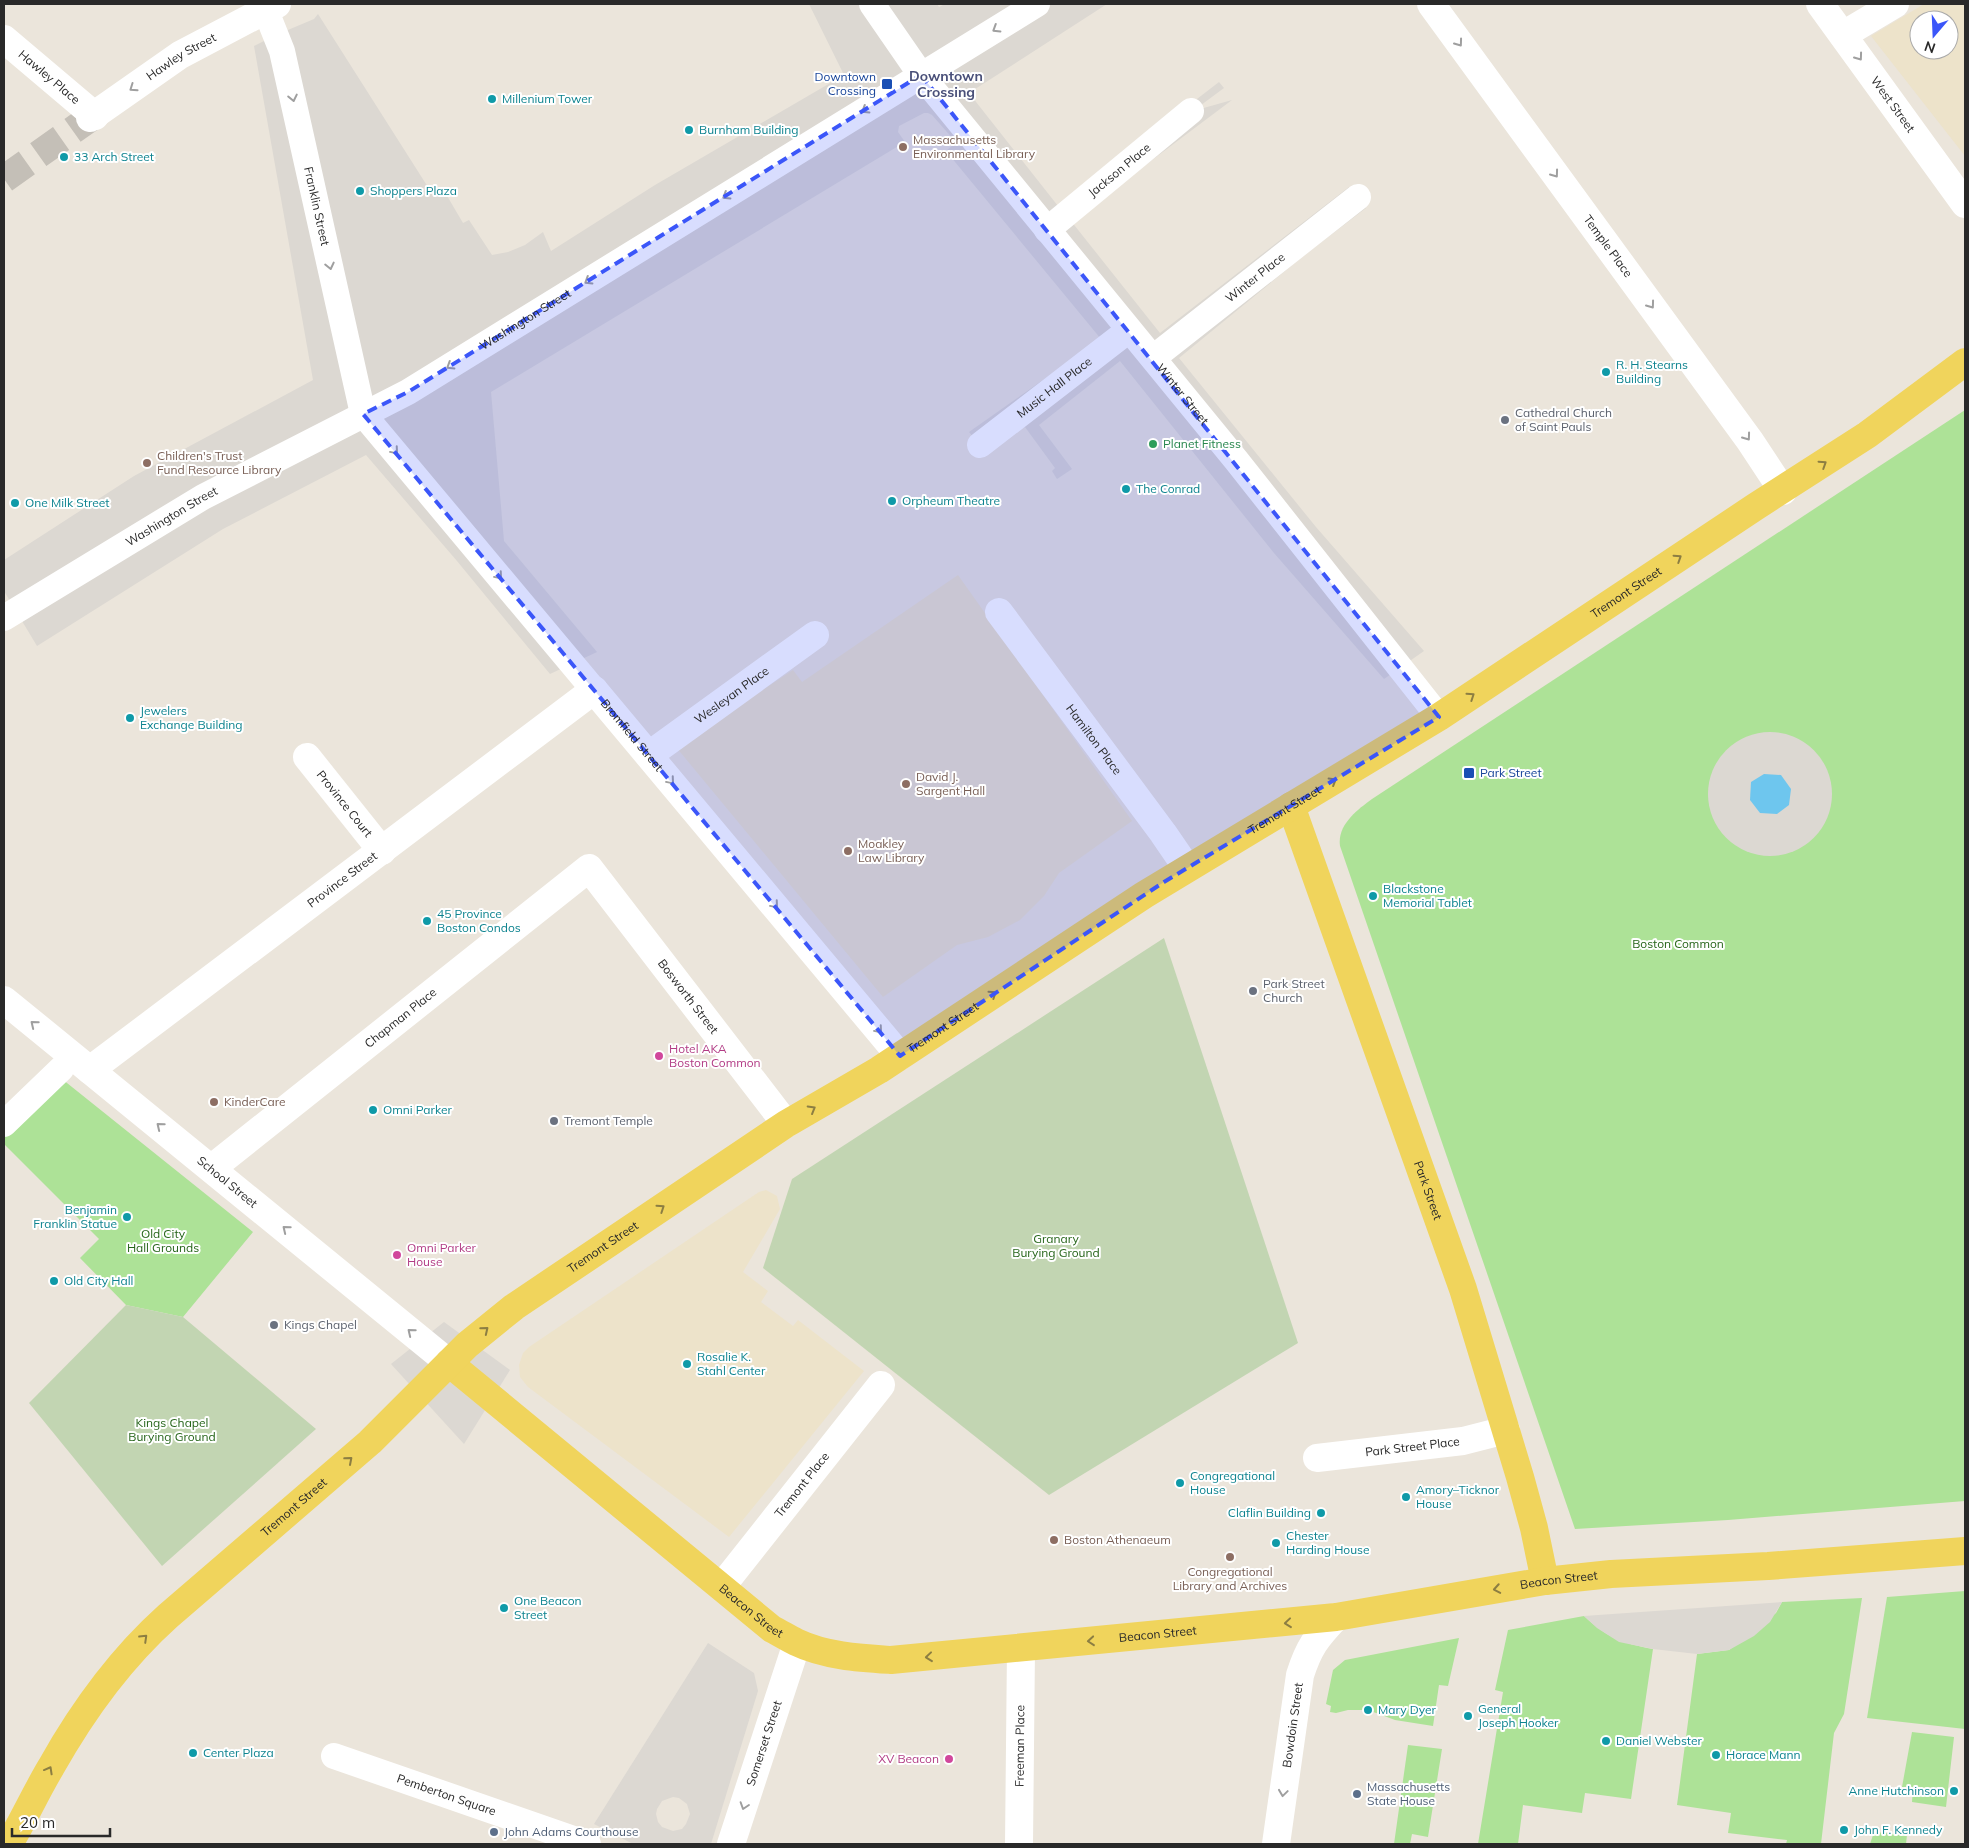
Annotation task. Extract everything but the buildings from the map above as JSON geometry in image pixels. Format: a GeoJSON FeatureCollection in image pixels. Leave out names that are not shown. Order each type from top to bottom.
{"type":"FeatureCollection","features":[{"type":"Feature","properties":{"kind":"main road","name":"Tremont Street"},"geometry":{"type":"LineString","coordinates":[[27,1813],[51,1767],[93,1700],[115,1670],[138,1644],[370,1442],[449,1363],[479,1335],[514,1307],[786,1124],[879,1070],[1118,911],[1186,868],[1439,717],[1754,507],[1783,491],[1867,435],[1965,362]]}},
{"type":"Feature","properties":{"kind":"main road","name":"Park Street"},"geometry":{"type":"LineString","coordinates":[[1291,806],[1463,1289],[1534,1528],[1545,1581]]}},
{"type":"Feature","properties":{"kind":"main road","name":"Beacon Street"},"geometry":{"type":"LineString","coordinates":[[449,1363],[772,1629],[797,1643],[828,1652],[856,1657],[891,1660],[1336,1617],[1545,1581],[1611,1574],[1768,1566],[1965,1551]]}},
{"type":"Feature","properties":{"kind":"main road"},"geometry":{"type":"LineString","coordinates":[[9,1844],[27,1813]]}},
{"type":"Feature","properties":{"kind":"main road"},"geometry":{"type":"LineString","coordinates":[[15,1844],[27,1813]]}},
{"type":"Feature","properties":{"kind":"street","name":"Winter Street"},"geometry":{"type":"LineString","coordinates":[[872,4],[921,75],[1153,358],[1402,667],[1439,717]]}},
{"type":"Feature","properties":{"kind":"street","name":"Washington Street"},"geometry":{"type":"LineString","coordinates":[[4,618],[204,497],[408,392],[1037,4]]}},
{"type":"Feature","properties":{"kind":"street","name":"Temple Place"},"geometry":{"type":"LineString","coordinates":[[1431,4],[1750,441],[1783,491]]}},
{"type":"Feature","properties":{"kind":"street","name":"West Street"},"geometry":{"type":"LineString","coordinates":[[1820,4],[1965,204]]}},
{"type":"Feature","properties":{"kind":"street"},"geometry":{"type":"LineString","coordinates":[[1842,35],[1896,4]]}},
{"type":"Feature","properties":{"kind":"street","name":"Franklin Street"},"geometry":{"type":"LineString","coordinates":[[268,6],[282,51],[364,414]]}},
{"type":"Feature","properties":{"kind":"street","name":"Hawley Street"},"geometry":{"type":"LineString","coordinates":[[92,117],[180,55],[268,6]]}},
{"type":"Feature","properties":{"kind":"street","name":"Hawley Place"},"geometry":{"type":"LineString","coordinates":[[4,39],[92,117]]}},
{"type":"Feature","properties":{"kind":"street","name":"Jackson Place"},"geometry":{"type":"LineString","coordinates":[[1048,230],[1191,111]]}},
{"type":"Feature","properties":{"kind":"street","name":"Winter Place"},"geometry":{"type":"LineString","coordinates":[[1153,358],[1358,197]]}},
{"type":"Feature","properties":{"kind":"street","name":"Music Hall Place"},"geometry":{"type":"LineString","coordinates":[[980,445],[1129,330]]}},
{"type":"Feature","properties":{"kind":"street","name":"Bromfield Street"},"geometry":{"type":"LineString","coordinates":[[364,414],[900,1056]]}},
{"type":"Feature","properties":{"kind":"street","name":"Hamilton Place"},"geometry":{"type":"LineString","coordinates":[[999,612],[1163,833],[1186,868]]}},
{"type":"Feature","properties":{"kind":"street","name":"Wesleyan Place"},"geometry":{"type":"LineString","coordinates":[[649,755],[815,635]]}},
{"type":"Feature","properties":{"kind":"street","name":"Province Street"},"geometry":{"type":"LineString","coordinates":[[90,1070],[594,690]]}},
{"type":"Feature","properties":{"kind":"street","name":"Province Court"},"geometry":{"type":"LineString","coordinates":[[307,757],[382,850]]}},
{"type":"Feature","properties":{"kind":"street","name":"Bosworth Street"},"geometry":{"type":"LineString","coordinates":[[589,868],[786,1124]]}},
{"type":"Feature","properties":{"kind":"street","name":"Chapman Place"},"geometry":{"type":"LineString","coordinates":[[212,1168],[589,868]]}},
{"type":"Feature","properties":{"kind":"street","name":"School Street"},"geometry":{"type":"LineString","coordinates":[[4,1000],[449,1363]]}},
{"type":"Feature","properties":{"kind":"street"},"geometry":{"type":"LineString","coordinates":[[4,1124],[61,1069]]}},
{"type":"Feature","properties":{"kind":"street","name":"Tremont Place"},"geometry":{"type":"LineString","coordinates":[[722,1586],[881,1385]]}},
{"type":"Feature","properties":{"kind":"street","name":"Park Street Place"},"geometry":{"type":"LineString","coordinates":[[1317,1458],[1463,1441],[1506,1430]]}},
{"type":"Feature","properties":{"kind":"street","name":"Bowdoin Street"},"geometry":{"type":"LineString","coordinates":[[1276,1844],[1300,1675],[1308,1652],[1321,1633],[1336,1617]]}},
{"type":"Feature","properties":{"kind":"street","name":"Somerset Street"},"geometry":{"type":"LineString","coordinates":[[731,1844],[797,1643]]}},
{"type":"Feature","properties":{"kind":"street","name":"Freeman Place"},"geometry":{"type":"LineString","coordinates":[[1019,1844],[1022,1648]]}},
{"type":"Feature","properties":{"kind":"street","name":"Pemberton Square"},"geometry":{"type":"LineString","coordinates":[[334,1756],[588,1844]]}},
{"type":"Feature","properties":{"kind":"highlighted area"},"geometry":{"type":"Polygon","coordinates":[[[921,75],[1439,717],[1164,882],[900,1056],[363,414],[408,392],[921,75]]]}},
{"type":"Feature","properties":{"kind":"shaded area"},"geometry":{"type":"Polygon","coordinates":[[[809,4],[937,4],[939,7],[945,4],[1107,4],[969,93],[1058,206],[1219,82],[1224,88],[1193,111],[1232,100],[1071,221],[1160,333],[1349,187],[1366,208],[1302,257],[1179,358],[1316,527],[1424,651],[1384,679],[1274,553],[1120,361],[1039,425],[1072,469],[1057,479],[1052,471],[1055,468],[1025,427],[980,445],[969,432],[1101,339],[946,151],[953,145],[954,140],[928,113],[924,113],[899,126],[898,132],[905,142],[491,392],[504,541],[597,652],[550,674],[366,455],[223,529],[37,646],[4,591],[4,560],[134,476],[313,380],[254,46],[314,19],[318,14],[433,195],[443,189],[463,223],[469,220],[492,255],[508,252],[525,245],[543,232],[551,251],[655,185],[844,75],[809,4]]]}},
{"type":"Feature","properties":{"kind":"shaded area"},"geometry":{"type":"Polygon","coordinates":[[[1924,4],[1965,4],[1965,156],[1871,36],[1909,13],[1909,60],[1959,60],[1959,10],[1914,10],[1924,4]]]}},
{"type":"Feature","properties":{"kind":"shaded area","name":"David J. Sargent Hall"},"geometry":{"type":"Polygon","coordinates":[[[958,575],[1132,821],[1059,873],[1044,896],[1020,920],[988,937],[957,945],[883,997],[676,747],[793,670],[802,682],[958,575]]]}},
{"type":"Feature","properties":{"kind":"shaded area"},"geometry":{"type":"Polygon","coordinates":[[[1770,732],[1794,737],[1805,742],[1814,750],[1822,759],[1827,770],[1832,794],[1827,818],[1822,829],[1814,838],[1805,846],[1794,851],[1770,856],[1746,851],[1735,846],[1726,838],[1718,829],[1713,818],[1708,794],[1713,770],[1718,759],[1726,750],[1735,742],[1746,737],[1770,732]]]}},
{"type":"Feature","properties":{"kind":"shaded area","name":"Rosalie K. Stahl Center"},"geometry":{"type":"Polygon","coordinates":[[[766,1190],[777,1196],[780,1209],[743,1272],[768,1291],[761,1302],[793,1326],[798,1320],[864,1371],[729,1537],[528,1387],[520,1377],[519,1365],[523,1353],[529,1347],[759,1192],[766,1190]]]}},
{"type":"Feature","properties":{"kind":"shaded area"},"geometry":{"type":"Polygon","coordinates":[[[444,1322],[510,1370],[464,1444],[391,1364],[444,1322]]]}},
{"type":"Feature","properties":{"kind":"shaded area"},"geometry":{"type":"Polygon","coordinates":[[[1782,1602],[1770,1622],[1754,1636],[1729,1650],[1697,1654],[1653,1649],[1619,1642],[1597,1628],[1584,1616],[1782,1602]]]}},
{"type":"Feature","properties":{"kind":"shaded area"},"geometry":{"type":"Polygon","coordinates":[[[708,1643],[754,1673],[758,1691],[711,1844],[633,1844],[594,1824],[708,1643]],[[673,1797],[662,1801],[657,1809],[658,1822],[662,1827],[673,1831],[682,1829],[686,1824],[690,1814],[687,1804],[679,1798],[673,1797]]]}},
{"type":"Feature","properties":{"kind":"green space","name":"Boston Common"},"geometry":{"type":"Polygon","coordinates":[[[1965,410],[1965,1501],[1728,1520],[1575,1529],[1340,846],[1342,831],[1354,813],[1372,799],[1965,410]]]}},
{"type":"Feature","properties":{"kind":"green space","name":"Granary Burying Ground"},"geometry":{"type":"Polygon","coordinates":[[[1164,938],[1298,1343],[1049,1495],[763,1268],[792,1179],[1164,938]]]}},
{"type":"Feature","properties":{"kind":"green space","name":"Old City Hall Grounds"},"geometry":{"type":"Polygon","coordinates":[[[62,1079],[253,1232],[183,1317],[126,1305],[80,1258],[99,1239],[4,1144],[4,1137],[62,1079]]]}},
{"type":"Feature","properties":{"kind":"green space","name":"Kings Chapel Burying Ground"},"geometry":{"type":"Polygon","coordinates":[[[126,1305],[183,1317],[316,1429],[162,1566],[29,1403],[126,1305]]]}},
{"type":"Feature","properties":{"kind":"green space"},"geometry":{"type":"Polygon","coordinates":[[[1965,1591],[1965,1729],[1867,1718],[1887,1597],[1965,1591]]]}},
{"type":"Feature","properties":{"kind":"green space"},"geometry":{"type":"Polygon","coordinates":[[[1862,1598],[1844,1714],[1834,1733],[1821,1844],[1786,1844],[1787,1840],[1728,1833],[1731,1813],[1677,1805],[1697,1654],[1729,1650],[1776,1613],[1782,1602],[1862,1598]]]}},
{"type":"Feature","properties":{"kind":"green space"},"geometry":{"type":"Polygon","coordinates":[[[1584,1616],[1600,1630],[1615,1639],[1653,1649],[1631,1799],[1585,1793],[1582,1813],[1523,1805],[1518,1844],[1478,1844],[1503,1692],[1495,1690],[1508,1630],[1584,1616]]]}},
{"type":"Feature","properties":{"kind":"green space"},"geometry":{"type":"Polygon","coordinates":[[[1459,1638],[1448,1686],[1439,1685],[1433,1726],[1395,1720],[1368,1710],[1330,1712],[1331,1706],[1326,1704],[1333,1670],[1345,1660],[1459,1638]]]}},
{"type":"Feature","properties":{"kind":"green space"},"geometry":{"type":"Polygon","coordinates":[[[1912,1732],[1954,1737],[1946,1807],[1912,1802],[1913,1788],[1902,1787],[1912,1732]]]}},
{"type":"Feature","properties":{"kind":"green space"},"geometry":{"type":"Polygon","coordinates":[[[1408,1745],[1442,1749],[1428,1837],[1412,1834],[1410,1844],[1394,1844],[1408,1745]]]}},
{"type":"Feature","properties":{"kind":"green space"},"geometry":{"type":"Polygon","coordinates":[[[1874,1832],[1907,1835],[1906,1844],[1870,1844],[1874,1832]]]}},
{"type":"Feature","properties":{"kind":"water"},"geometry":{"type":"Polygon","coordinates":[[[1764,774],[1781,775],[1791,789],[1789,805],[1777,814],[1760,813],[1750,800],[1751,782],[1764,774]]]}},
{"type":"Feature","properties":{"kind":"tunnel"},"geometry":{"type":"LineString","coordinates":[[4,179],[90,118]]}},
{"type":"Feature","properties":{"kind":"place","name":"Downtown Crossing"},"geometry":{"type":"Point","coordinates":[887,84]}},
{"type":"Feature","properties":{"kind":"place","name":"Millenium Tower"},"geometry":{"type":"Point","coordinates":[492,99]}},
{"type":"Feature","properties":{"kind":"place","name":"Burnham Building"},"geometry":{"type":"Point","coordinates":[689,130]}},
{"type":"Feature","properties":{"kind":"place","name":"Massachusetts Environmental Library"},"geometry":{"type":"Point","coordinates":[903,147]}},
{"type":"Feature","properties":{"kind":"place","name":"33 Arch Street"},"geometry":{"type":"Point","coordinates":[64,157]}},
{"type":"Feature","properties":{"kind":"place","name":"Shoppers Plaza"},"geometry":{"type":"Point","coordinates":[360,191]}},
{"type":"Feature","properties":{"kind":"place","name":"R. H. Stearns Building"},"geometry":{"type":"Point","coordinates":[1606,372]}},
{"type":"Feature","properties":{"kind":"place","name":"Cathedral Church of Saint Pauls"},"geometry":{"type":"Point","coordinates":[1505,420]}},
{"type":"Feature","properties":{"kind":"place","name":"Planet Fitness"},"geometry":{"type":"Point","coordinates":[1153,444]}},
{"type":"Feature","properties":{"kind":"place","name":"Children's Trust Fund Resource Library"},"geometry":{"type":"Point","coordinates":[147,463]}},
{"type":"Feature","properties":{"kind":"place","name":"The Conrad"},"geometry":{"type":"Point","coordinates":[1126,489]}},
{"type":"Feature","properties":{"kind":"place","name":"Orpheum Theatre"},"geometry":{"type":"Point","coordinates":[892,501]}},
{"type":"Feature","properties":{"kind":"place","name":"One Milk Street"},"geometry":{"type":"Point","coordinates":[15,503]}},
{"type":"Feature","properties":{"kind":"place","name":"Jewelers Exchange Building"},"geometry":{"type":"Point","coordinates":[130,718]}},
{"type":"Feature","properties":{"kind":"place","name":"Park Street"},"geometry":{"type":"Point","coordinates":[1469,773]}},
{"type":"Feature","properties":{"kind":"place","name":"David J. Sargent Hall"},"geometry":{"type":"Point","coordinates":[906,784]}},
{"type":"Feature","properties":{"kind":"place","name":"Moakley Law Library"},"geometry":{"type":"Point","coordinates":[848,851]}},
{"type":"Feature","properties":{"kind":"place","name":"Blackstone Memorial Tablet"},"geometry":{"type":"Point","coordinates":[1373,896]}},
{"type":"Feature","properties":{"kind":"place","name":"45 Province Boston Condos"},"geometry":{"type":"Point","coordinates":[427,921]}},
{"type":"Feature","properties":{"kind":"place","name":"Park Street Church"},"geometry":{"type":"Point","coordinates":[1253,991]}},
{"type":"Feature","properties":{"kind":"place","name":"Hotel AKA Boston Common"},"geometry":{"type":"Point","coordinates":[659,1056]}},
{"type":"Feature","properties":{"kind":"place","name":"KinderCare"},"geometry":{"type":"Point","coordinates":[214,1102]}},
{"type":"Feature","properties":{"kind":"place","name":"Omni Parker"},"geometry":{"type":"Point","coordinates":[373,1110]}},
{"type":"Feature","properties":{"kind":"place","name":"Tremont Temple"},"geometry":{"type":"Point","coordinates":[554,1121]}},
{"type":"Feature","properties":{"kind":"place","name":"Benjamin Franklin Statue"},"geometry":{"type":"Point","coordinates":[127,1217]}},
{"type":"Feature","properties":{"kind":"place","name":"Omni Parker House"},"geometry":{"type":"Point","coordinates":[397,1255]}},
{"type":"Feature","properties":{"kind":"place","name":"Old City Hall"},"geometry":{"type":"Point","coordinates":[54,1281]}},
{"type":"Feature","properties":{"kind":"place","name":"Kings Chapel"},"geometry":{"type":"Point","coordinates":[274,1325]}},
{"type":"Feature","properties":{"kind":"place","name":"Rosalie K. Stahl Center"},"geometry":{"type":"Point","coordinates":[687,1364]}},
{"type":"Feature","properties":{"kind":"place","name":"Congregational House"},"geometry":{"type":"Point","coordinates":[1180,1483]}},
{"type":"Feature","properties":{"kind":"place","name":"Amory–Ticknor House"},"geometry":{"type":"Point","coordinates":[1406,1497]}},
{"type":"Feature","properties":{"kind":"place","name":"Claflin Building"},"geometry":{"type":"Point","coordinates":[1321,1513]}},
{"type":"Feature","properties":{"kind":"place","name":"Boston Athenaeum"},"geometry":{"type":"Point","coordinates":[1054,1540]}},
{"type":"Feature","properties":{"kind":"place","name":"Chester Harding House"},"geometry":{"type":"Point","coordinates":[1276,1543]}},
{"type":"Feature","properties":{"kind":"place","name":"Congregational Library and Archives"},"geometry":{"type":"Point","coordinates":[1230,1557]}},
{"type":"Feature","properties":{"kind":"place","name":"One Beacon Street"},"geometry":{"type":"Point","coordinates":[504,1608]}},
{"type":"Feature","properties":{"kind":"place","name":"Mary Dyer"},"geometry":{"type":"Point","coordinates":[1368,1710]}},
{"type":"Feature","properties":{"kind":"place","name":"General Joseph Hooker"},"geometry":{"type":"Point","coordinates":[1468,1716]}},
{"type":"Feature","properties":{"kind":"place","name":"Daniel Webster"},"geometry":{"type":"Point","coordinates":[1606,1741]}},
{"type":"Feature","properties":{"kind":"place","name":"Center Plaza"},"geometry":{"type":"Point","coordinates":[193,1753]}},
{"type":"Feature","properties":{"kind":"place","name":"Horace Mann"},"geometry":{"type":"Point","coordinates":[1716,1755]}},
{"type":"Feature","properties":{"kind":"place","name":"XV Beacon"},"geometry":{"type":"Point","coordinates":[949,1759]}},
{"type":"Feature","properties":{"kind":"place","name":"Anne Hutchinson"},"geometry":{"type":"Point","coordinates":[1954,1791]}},
{"type":"Feature","properties":{"kind":"place","name":"Massachusetts State House"},"geometry":{"type":"Point","coordinates":[1357,1794]}},
{"type":"Feature","properties":{"kind":"place","name":"John F. Kennedy"},"geometry":{"type":"Point","coordinates":[1844,1830]}},
{"type":"Feature","properties":{"kind":"place","name":"John Adams Courthouse"},"geometry":{"type":"Point","coordinates":[494,1832]}},
{"type":"Feature","properties":{"kind":"district","name":"Downtown Crossing"},"geometry":{"type":"Point","coordinates":[946,84]}}]}
